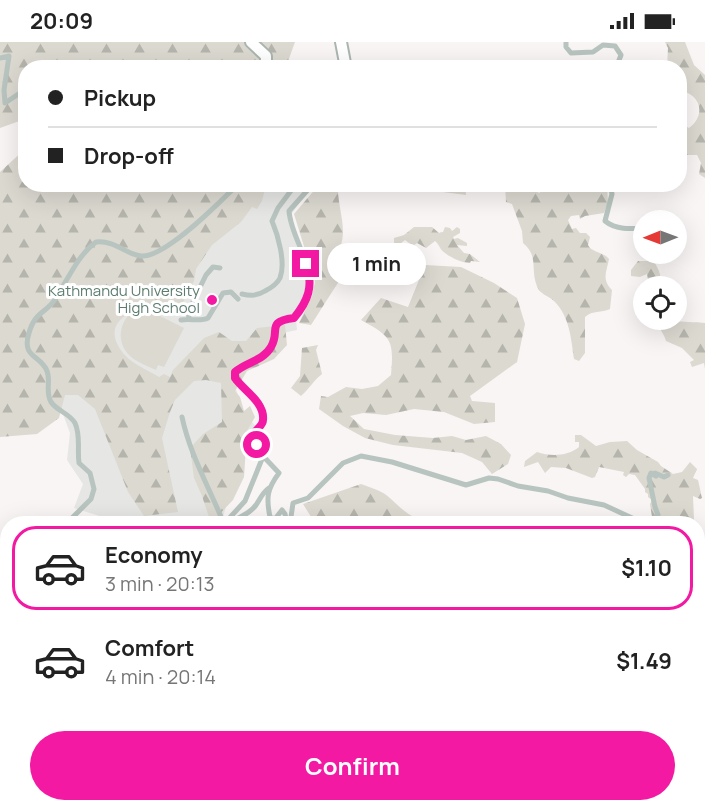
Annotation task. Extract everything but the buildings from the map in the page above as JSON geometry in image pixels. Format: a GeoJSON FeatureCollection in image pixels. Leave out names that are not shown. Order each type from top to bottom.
{"type":"FeatureCollection","features":[{"type":"Feature","properties":{"kind":"highway"},"geometry":{"type":"LineString","coordinates":[[251,42],[266,56],[266,60]]}},
{"type":"Feature","properties":{"kind":"highway"},"geometry":{"type":"LineString","coordinates":[[341,42],[344,60]]}},
{"type":"Feature","properties":{"kind":"street"},"geometry":{"type":"LineString","coordinates":[[566,42],[566,47],[571,53],[593,52],[603,45],[615,46],[621,55],[619,60]]}},
{"type":"Feature","properties":{"kind":"street"},"geometry":{"type":"LineString","coordinates":[[0,58],[9,56],[4,90],[5,103],[18,94]]}},
{"type":"Feature","properties":{"kind":"street"},"geometry":{"type":"LineString","coordinates":[[74,516],[91,499],[94,489],[90,473],[79,463],[79,436],[75,423],[70,416],[55,407],[49,400],[48,373],[43,364],[31,355],[27,344],[34,319],[56,298],[81,259],[96,242],[107,242],[120,246],[138,256],[158,252],[202,220],[230,192]]}},
{"type":"Feature","properties":{"kind":"street"},"geometry":{"type":"LineString","coordinates":[[181,320],[208,318],[223,292],[251,296],[261,294],[279,281],[282,271],[281,253],[279,237],[272,221],[290,192]]}},
{"type":"Feature","properties":{"kind":"street"},"geometry":{"type":"LineString","coordinates":[[232,516],[245,501],[261,464],[262,459],[255,432],[262,424],[263,415],[255,400],[238,383],[234,375],[239,368],[260,358],[272,346],[277,324],[280,320],[294,318],[309,296],[308,271],[290,221],[289,211],[306,192]]}},
{"type":"Feature","properties":{"kind":"street"},"geometry":{"type":"LineString","coordinates":[[610,192],[611,200],[605,221],[612,226],[633,229]]}},
{"type":"Feature","properties":{"kind":"street"},"geometry":{"type":"LineString","coordinates":[[189,318],[188,312],[206,275],[213,267],[220,268]]}},
{"type":"Feature","properties":{"kind":"street"},"geometry":{"type":"LineString","coordinates":[[182,417],[192,451],[221,516]]}},
{"type":"Feature","properties":{"kind":"street"},"geometry":{"type":"LineString","coordinates":[[242,516],[257,504],[265,490],[279,474],[266,460],[257,445]]}},
{"type":"Feature","properties":{"kind":"street"},"geometry":{"type":"LineString","coordinates":[[291,516],[293,503],[308,498],[343,463],[361,456],[392,462],[466,485],[489,478],[498,479],[518,486],[604,505],[628,516]]}},
{"type":"Feature","properties":{"kind":"street"},"geometry":{"type":"LineString","coordinates":[[657,516],[649,478],[651,473],[664,477],[668,475]]}},
{"type":"Feature","properties":{"kind":"street"},"geometry":{"type":"LineString","coordinates":[[269,488],[270,516]]}},
{"type":"Feature","properties":{"kind":"shaded area"},"geometry":{"type":"Polygon","coordinates":[[[210,192],[307,192],[290,216],[311,288],[296,320],[297,330],[268,336],[232,378],[244,412],[261,433],[239,464],[223,516],[100,516],[74,508],[83,484],[67,460],[70,433],[29,340],[210,192]]]}},
{"type":"Feature","properties":{"kind":"green space"},"geometry":{"type":"Polygon","coordinates":[[[0,42],[295,42],[289,60],[18,60],[18,122],[0,128],[0,42]]]}},
{"type":"Feature","properties":{"kind":"green space"},"geometry":{"type":"Polygon","coordinates":[[[665,42],[685,42],[694,65],[705,75],[705,178],[699,174],[701,163],[697,155],[687,155],[687,127],[689,128],[697,118],[699,107],[694,98],[687,93],[687,60],[667,60],[668,48],[665,42]]]}},
{"type":"Feature","properties":{"kind":"green space"},"geometry":{"type":"Polygon","coordinates":[[[18,155],[18,192],[264,192],[257,209],[252,207],[241,222],[212,245],[196,269],[194,281],[179,310],[160,307],[141,309],[124,317],[115,330],[115,339],[128,358],[159,377],[164,374],[170,377],[173,370],[204,338],[219,332],[232,341],[246,341],[257,328],[285,325],[287,345],[274,359],[247,371],[235,391],[240,397],[244,411],[250,406],[255,417],[247,431],[244,477],[233,500],[218,516],[209,516],[194,478],[190,448],[203,434],[222,422],[221,383],[206,380],[194,381],[175,400],[170,412],[162,438],[178,512],[144,516],[128,492],[95,409],[78,395],[65,395],[59,418],[37,434],[0,437],[0,172],[18,155]]]}},
{"type":"Feature","properties":{"kind":"green space"},"geometry":{"type":"Polygon","coordinates":[[[313,192],[338,192],[343,225],[340,248],[348,259],[341,266],[346,270],[311,325],[299,323],[312,296],[315,282],[294,214],[313,192]]]}},
{"type":"Feature","properties":{"kind":"green space"},"geometry":{"type":"Polygon","coordinates":[[[443,192],[466,192],[466,195],[443,192]]]}},
{"type":"Feature","properties":{"kind":"green space"},"geometry":{"type":"Polygon","coordinates":[[[505,192],[607,192],[608,203],[604,213],[580,219],[579,215],[571,216],[568,220],[572,229],[576,228],[580,233],[586,233],[590,237],[588,245],[590,248],[609,259],[606,279],[612,290],[610,309],[591,313],[585,317],[585,353],[579,361],[574,359],[569,329],[563,314],[554,301],[538,289],[533,258],[523,243],[522,231],[512,204],[506,202],[505,192]]]}},
{"type":"Feature","properties":{"kind":"green space"},"geometry":{"type":"Polygon","coordinates":[[[414,227],[432,227],[439,233],[443,232],[445,227],[452,231],[457,227],[460,233],[453,237],[454,239],[458,238],[467,243],[467,246],[457,245],[464,253],[470,254],[480,262],[467,263],[454,258],[443,252],[435,241],[426,248],[417,243],[413,246],[405,240],[401,243],[394,243],[394,238],[404,235],[414,227]]]}},
{"type":"Feature","properties":{"kind":"green space"},"geometry":{"type":"Polygon","coordinates":[[[636,264],[656,264],[660,276],[647,276],[647,274],[631,276],[631,270],[636,264]]]}},
{"type":"Feature","properties":{"kind":"green space"},"geometry":{"type":"Polygon","coordinates":[[[425,265],[461,267],[494,283],[517,298],[525,324],[517,362],[470,396],[472,401],[495,403],[495,422],[474,424],[444,412],[414,409],[386,415],[363,413],[350,416],[364,429],[395,435],[433,438],[452,436],[466,440],[486,436],[501,444],[511,455],[508,464],[492,474],[482,462],[462,453],[393,445],[365,438],[319,409],[321,396],[328,397],[346,387],[362,389],[378,386],[391,375],[392,354],[389,341],[379,331],[361,320],[381,298],[408,307],[425,265]]]}},
{"type":"Feature","properties":{"kind":"green space"},"geometry":{"type":"Polygon","coordinates":[[[139,308],[144,308],[184,328],[164,367],[158,365],[156,370],[130,356],[122,343],[121,329],[127,317],[139,308]]]}},
{"type":"Feature","properties":{"kind":"green space"},"geometry":{"type":"Polygon","coordinates":[[[687,322],[705,323],[705,369],[704,363],[692,367],[690,362],[694,360],[682,348],[666,341],[661,330],[687,330],[687,322]]]}},
{"type":"Feature","properties":{"kind":"green space"},"geometry":{"type":"Polygon","coordinates":[[[318,345],[316,350],[322,374],[301,396],[291,388],[300,376],[302,348],[318,345]]]}},
{"type":"Feature","properties":{"kind":"green space"},"geometry":{"type":"Polygon","coordinates":[[[575,435],[581,435],[596,446],[627,441],[673,474],[682,472],[690,462],[697,469],[693,478],[698,480],[702,498],[693,496],[694,516],[652,516],[650,504],[652,500],[635,475],[629,474],[626,477],[623,475],[624,472],[599,467],[595,477],[592,478],[566,468],[551,467],[545,473],[538,462],[524,467],[525,461],[537,452],[559,455],[579,447],[579,442],[575,442],[575,435]]]}},
{"type":"Feature","properties":{"kind":"green space"},"geometry":{"type":"Polygon","coordinates":[[[361,484],[384,494],[412,516],[310,516],[303,504],[361,484]]]}},
{"type":"Feature","properties":{"kind":"place","name":"Kathmandu University High School"},"geometry":{"type":"Point","coordinates":[212,300]}},
{"type":"Feature","properties":{"kind":"route"},"geometry":{"type":"LineString","coordinates":[[257,445],[255,432],[264,420],[263,415],[255,400],[238,383],[234,375],[239,368],[260,358],[272,346],[280,320],[294,318],[303,308],[309,296],[310,284],[306,264]]}}]}
